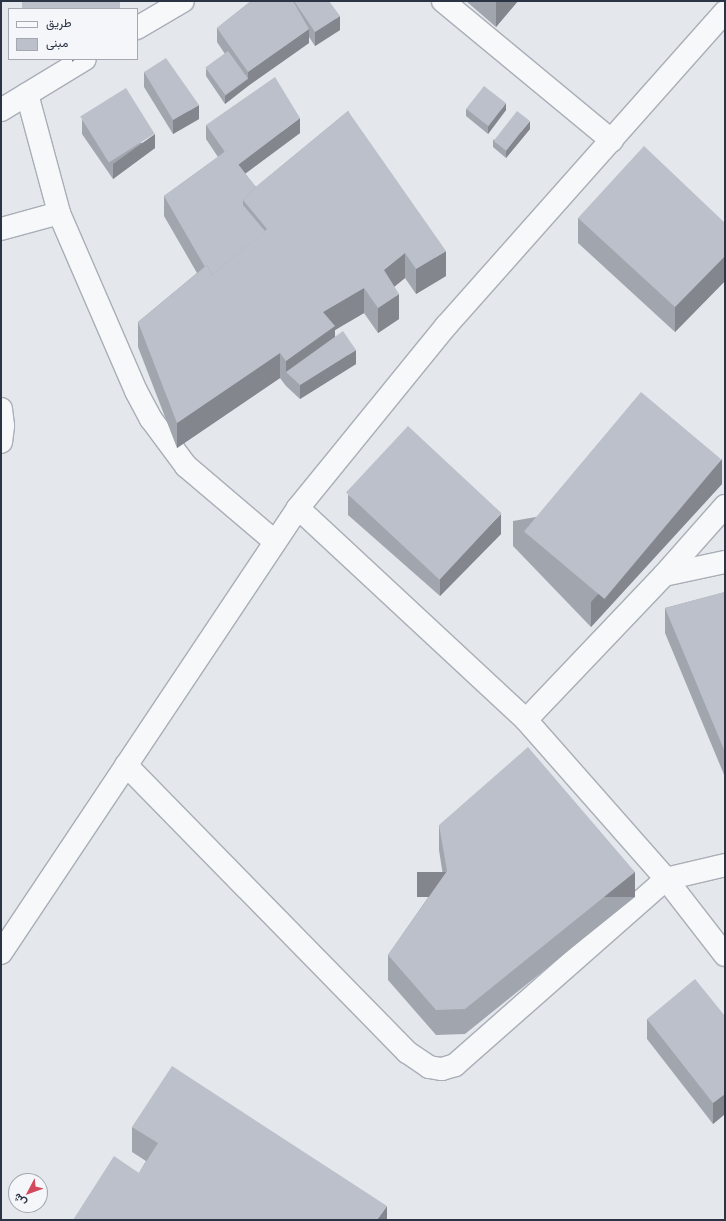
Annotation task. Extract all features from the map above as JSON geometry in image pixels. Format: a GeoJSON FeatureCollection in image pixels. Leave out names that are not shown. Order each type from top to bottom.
{"type":"FeatureCollection","features":[{"type":"Feature","properties":{"kind":"street"},"geometry":{"type":"LineString","coordinates":[[138,27],[183,1]]}},
{"type":"Feature","properties":{"kind":"street"},"geometry":{"type":"LineString","coordinates":[[443,1],[612,141]]}},
{"type":"Feature","properties":{"kind":"street"},"geometry":{"type":"LineString","coordinates":[[1,953],[274,541],[298,508],[446,326],[612,141],[725,12]]}},
{"type":"Feature","properties":{"kind":"street"},"geometry":{"type":"LineString","coordinates":[[1,110],[83,60]]}},
{"type":"Feature","properties":{"kind":"street"},"geometry":{"type":"LineString","coordinates":[[26,94],[60,213],[136,392],[151,419],[190,470],[274,541]]}},
{"type":"Feature","properties":{"kind":"street"},"geometry":{"type":"LineString","coordinates":[[1,229],[60,213]]}},
{"type":"Feature","properties":{"kind":"street"},"geometry":{"type":"LineString","coordinates":[[1,408],[3,426],[1,442]]}},
{"type":"Feature","properties":{"kind":"street"},"geometry":{"type":"LineString","coordinates":[[526,720],[664,575],[725,506]]}},
{"type":"Feature","properties":{"kind":"street"},"geometry":{"type":"LineString","coordinates":[[298,508],[526,720],[666,879],[725,955]]}},
{"type":"Feature","properties":{"kind":"street"},"geometry":{"type":"LineString","coordinates":[[664,575],[725,562]]}},
{"type":"Feature","properties":{"kind":"street"},"geometry":{"type":"LineString","coordinates":[[126,765],[407,1052],[429,1068],[442,1069],[454,1065],[666,879],[725,865]]}},
{"type":"Feature","properties":{"kind":"building"},"geometry":{"type":"Polygon","coordinates":[[[22,1],[120,1],[120,8],[22,8],[22,1]]]}},
{"type":"Feature","properties":{"kind":"building"},"geometry":{"type":"Polygon","coordinates":[[[251,1],[293,1],[309,29],[248,72],[217,28],[251,1]]]}},
{"type":"Feature","properties":{"kind":"building"},"geometry":{"type":"Polygon","coordinates":[[[294,1],[329,1],[340,16],[315,32],[294,1]]]}},
{"type":"Feature","properties":{"kind":"building"},"geometry":{"type":"Polygon","coordinates":[[[228,51],[248,79],[225,95],[205,67],[228,51]]]}},
{"type":"Feature","properties":{"kind":"building"},"geometry":{"type":"Polygon","coordinates":[[[166,58],[199,105],[173,120],[144,72],[166,58]]]}},
{"type":"Feature","properties":{"kind":"building"},"geometry":{"type":"Polygon","coordinates":[[[275,77],[300,118],[238,165],[227,150],[225,152],[206,125],[275,77]]]}},
{"type":"Feature","properties":{"kind":"building"},"geometry":{"type":"Polygon","coordinates":[[[484,86],[506,103],[488,126],[466,109],[484,86]]]}},
{"type":"Feature","properties":{"kind":"building"},"geometry":{"type":"Polygon","coordinates":[[[126,88],[155,134],[109,162],[80,117],[126,88]]]}},
{"type":"Feature","properties":{"kind":"building"},"geometry":{"type":"Polygon","coordinates":[[[348,111],[446,251],[416,269],[405,253],[384,270],[399,294],[378,308],[364,288],[323,312],[335,326],[286,361],[280,353],[177,423],[138,322],[207,265],[212,275],[267,229],[243,200],[258,185],[348,111]]]}},
{"type":"Feature","properties":{"kind":"building"},"geometry":{"type":"Polygon","coordinates":[[[517,111],[530,121],[506,151],[494,141],[517,111]]]}},
{"type":"Feature","properties":{"kind":"building"},"geometry":{"type":"Polygon","coordinates":[[[644,146],[725,223],[725,256],[675,307],[578,218],[644,146]]]}},
{"type":"Feature","properties":{"kind":"building"},"geometry":{"type":"Polygon","coordinates":[[[227,150],[256,187],[243,200],[243,205],[265,231],[212,275],[207,265],[205,267],[164,196],[227,150]]]}},
{"type":"Feature","properties":{"kind":"building"},"geometry":{"type":"Polygon","coordinates":[[[343,331],[356,350],[300,385],[286,372],[343,331]]]}},
{"type":"Feature","properties":{"kind":"building"},"geometry":{"type":"Polygon","coordinates":[[[641,392],[721,459],[604,599],[524,531],[641,392]]]}},
{"type":"Feature","properties":{"kind":"building"},"geometry":{"type":"Polygon","coordinates":[[[408,426],[502,513],[440,580],[346,493],[408,426]]]}},
{"type":"Feature","properties":{"kind":"building"},"geometry":{"type":"Polygon","coordinates":[[[725,592],[725,752],[665,608],[725,592]]]}},
{"type":"Feature","properties":{"kind":"building"},"geometry":{"type":"Polygon","coordinates":[[[528,747],[635,872],[465,1009],[436,1010],[388,955],[447,871],[439,825],[528,747]]]}},
{"type":"Feature","properties":{"kind":"building"},"geometry":{"type":"Polygon","coordinates":[[[695,979],[725,1016],[725,1094],[713,1103],[647,1019],[695,979]]]}},
{"type":"Feature","properties":{"kind":"building"},"geometry":{"type":"Polygon","coordinates":[[[172,1066],[387,1206],[377,1220],[73,1220],[114,1156],[139,1173],[158,1143],[132,1127],[172,1066]]]}}]}
